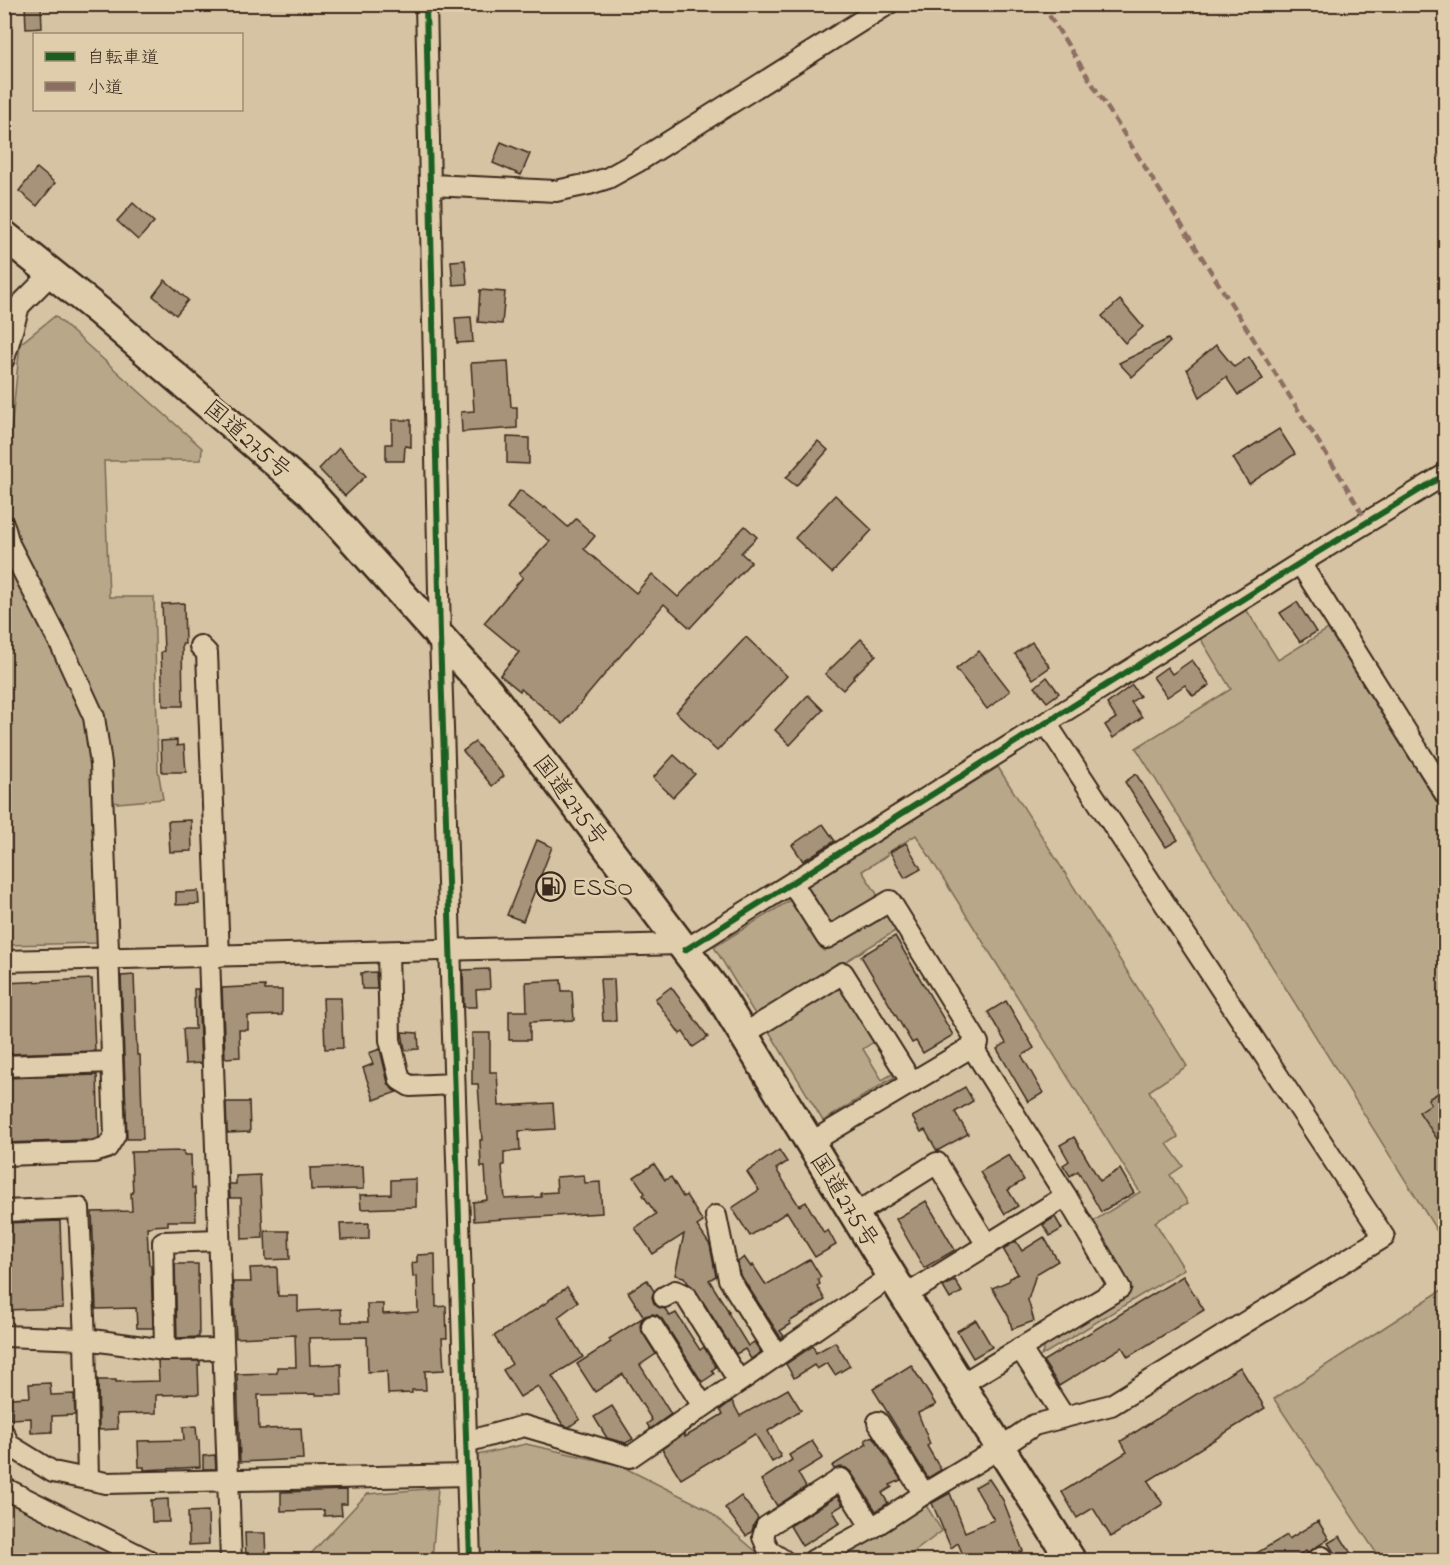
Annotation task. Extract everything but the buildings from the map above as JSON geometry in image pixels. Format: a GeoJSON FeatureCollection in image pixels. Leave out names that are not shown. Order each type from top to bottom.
{"type":"FeatureCollection","features":[{"type":"Feature","properties":{"kind":"highway","name":"国道275号"},"geometry":{"type":"LineString","coordinates":[[4,235],[109,320],[310,492],[488,690],[718,993],[898,1286],[1071,1560]]}},
{"type":"Feature","properties":{"kind":"street"},"geometry":{"type":"LineString","coordinates":[[426,4],[440,636],[470,1560]]}},
{"type":"Feature","properties":{"kind":"street"},"geometry":{"type":"LineString","coordinates":[[431,185],[556,191],[608,178],[888,4]]}},
{"type":"Feature","properties":{"kind":"street"},"geometry":{"type":"LineString","coordinates":[[4,359],[19,306],[52,273]]}},
{"type":"Feature","properties":{"kind":"street"},"geometry":{"type":"LineString","coordinates":[[4,961],[450,950],[683,947],[792,883],[1300,563],[1446,474]]}},
{"type":"Feature","properties":{"kind":"street"},"geometry":{"type":"LineString","coordinates":[[4,526],[9,544],[62,647],[94,717],[101,764],[115,1135],[107,1148],[94,1152],[4,1155]]}},
{"type":"Feature","properties":{"kind":"street"},"geometry":{"type":"LineString","coordinates":[[1300,563],[1446,795]]}},
{"type":"Feature","properties":{"kind":"street"},"geometry":{"type":"LineString","coordinates":[[200,646],[207,653],[219,1240],[231,1560]]}},
{"type":"Feature","properties":{"kind":"street"},"geometry":{"type":"LineString","coordinates":[[814,1560],[872,1528],[1034,1425],[1111,1405],[1384,1237],[1046,723]]}},
{"type":"Feature","properties":{"kind":"street"},"geometry":{"type":"LineString","coordinates":[[792,883],[827,938],[890,901],[978,1043],[810,1143]]}},
{"type":"Feature","properties":{"kind":"street"},"geometry":{"type":"LineString","coordinates":[[388,952],[390,1040],[400,1080],[410,1086],[454,1084]]}},
{"type":"Feature","properties":{"kind":"street"},"geometry":{"type":"LineString","coordinates":[[744,1034],[843,973],[912,1083]]}},
{"type":"Feature","properties":{"kind":"street"},"geometry":{"type":"LineString","coordinates":[[960,1385],[1120,1288],[1066,1196],[972,1047]]}},
{"type":"Feature","properties":{"kind":"street"},"geometry":{"type":"LineString","coordinates":[[4,1066],[112,1062]]}},
{"type":"Feature","properties":{"kind":"street"},"geometry":{"type":"LineString","coordinates":[[854,1215],[937,1162],[987,1245]]}},
{"type":"Feature","properties":{"kind":"street"},"geometry":{"type":"LineString","coordinates":[[466,1442],[524,1426],[630,1457],[777,1355],[898,1286],[987,1245],[1066,1196]]}},
{"type":"Feature","properties":{"kind":"street"},"geometry":{"type":"LineString","coordinates":[[4,1210],[79,1208],[88,1479]]}},
{"type":"Feature","properties":{"kind":"street"},"geometry":{"type":"LineString","coordinates":[[716,1215],[729,1279],[777,1355]]}},
{"type":"Feature","properties":{"kind":"street"},"geometry":{"type":"LineString","coordinates":[[165,1350],[163,1242],[219,1240]]}},
{"type":"Feature","properties":{"kind":"street"},"geometry":{"type":"LineString","coordinates":[[664,1297],[675,1291],[685,1295],[739,1381]]}},
{"type":"Feature","properties":{"kind":"street"},"geometry":{"type":"LineString","coordinates":[[652,1326],[703,1406]]}},
{"type":"Feature","properties":{"kind":"street"},"geometry":{"type":"LineString","coordinates":[[4,1336],[85,1339],[165,1350],[223,1349]]}},
{"type":"Feature","properties":{"kind":"street"},"geometry":{"type":"LineString","coordinates":[[1020,1348],[1064,1417]]}},
{"type":"Feature","properties":{"kind":"street"},"geometry":{"type":"LineString","coordinates":[[878,1422],[924,1494]]}},
{"type":"Feature","properties":{"kind":"street"},"geometry":{"type":"LineString","coordinates":[[4,1434],[9,1445],[53,1472],[106,1483],[467,1475]]}},
{"type":"Feature","properties":{"kind":"street"},"geometry":{"type":"LineString","coordinates":[[783,1560],[769,1551],[763,1537],[766,1527],[841,1479],[872,1528]]}},
{"type":"Feature","properties":{"kind":"street"},"geometry":{"type":"LineString","coordinates":[[4,1488],[148,1560]]}},
{"type":"Feature","properties":{"kind":"shaded area"},"geometry":{"type":"Polygon","coordinates":[[[55,316],[202,448],[201,460],[104,461],[109,597],[154,597],[158,770],[163,799],[117,803],[110,800],[103,735],[20,549],[6,506],[20,344],[55,316]]]}},
{"type":"Feature","properties":{"kind":"shaded area"},"geometry":{"type":"Polygon","coordinates":[[[4,552],[65,671],[87,724],[91,759],[97,943],[5,945],[4,552]]]}},
{"type":"Feature","properties":{"kind":"shaded area"},"geometry":{"type":"Polygon","coordinates":[[[1246,609],[1278,660],[1328,629],[1445,815],[1445,1244],[1136,748],[1231,689],[1200,638],[1246,609]]]}},
{"type":"Feature","properties":{"kind":"shaded area"},"geometry":{"type":"Polygon","coordinates":[[[998,767],[1187,1066],[1149,1091],[1178,1137],[1167,1144],[1183,1166],[1170,1175],[1188,1203],[1155,1222],[1184,1269],[1041,1356],[1048,1339],[1132,1289],[1092,1222],[1140,1192],[916,835],[862,871],[879,897],[832,926],[805,887],[998,767]]]}},
{"type":"Feature","properties":{"kind":"shaded area"},"geometry":{"type":"Polygon","coordinates":[[[792,899],[824,951],[886,913],[897,930],[756,1016],[714,947],[792,899]]]}},
{"type":"Feature","properties":{"kind":"shaded area"},"geometry":{"type":"Polygon","coordinates":[[[840,983],[875,1041],[863,1049],[882,1080],[894,1073],[896,1076],[823,1121],[767,1028],[840,983]]]}},
{"type":"Feature","properties":{"kind":"shaded area"},"geometry":{"type":"Polygon","coordinates":[[[1445,1288],[1445,1560],[1381,1560],[1274,1399],[1445,1288]]]}},
{"type":"Feature","properties":{"kind":"shaded area"},"geometry":{"type":"Polygon","coordinates":[[[526,1444],[619,1465],[705,1508],[766,1560],[480,1560],[477,1455],[526,1444]]]}},
{"type":"Feature","properties":{"kind":"shaded area"},"geometry":{"type":"Polygon","coordinates":[[[438,1488],[432,1560],[305,1560],[367,1494],[438,1488]]]}},
{"type":"Feature","properties":{"kind":"shaded area"},"geometry":{"type":"Polygon","coordinates":[[[5,1496],[133,1560],[5,1560],[5,1496]]]}},
{"type":"Feature","properties":{"kind":"shaded area"},"geometry":{"type":"Polygon","coordinates":[[[924,1502],[942,1531],[903,1560],[829,1560],[924,1502]]]}},
{"type":"Feature","properties":{"kind":"marked path"},"geometry":{"type":"LineString","coordinates":[[1042,4],[1367,522]]}},
{"type":"Feature","properties":{"kind":"cycle path"},"geometry":{"type":"LineString","coordinates":[[426,4],[440,636],[470,1560]]}},
{"type":"Feature","properties":{"kind":"cycle path"},"geometry":{"type":"LineString","coordinates":[[685,950],[1300,563],[1446,474]]}},
{"type":"Feature","properties":{"kind":"place","name":"ESSO"},"geometry":{"type":"Point","coordinates":[551,887]}}]}
